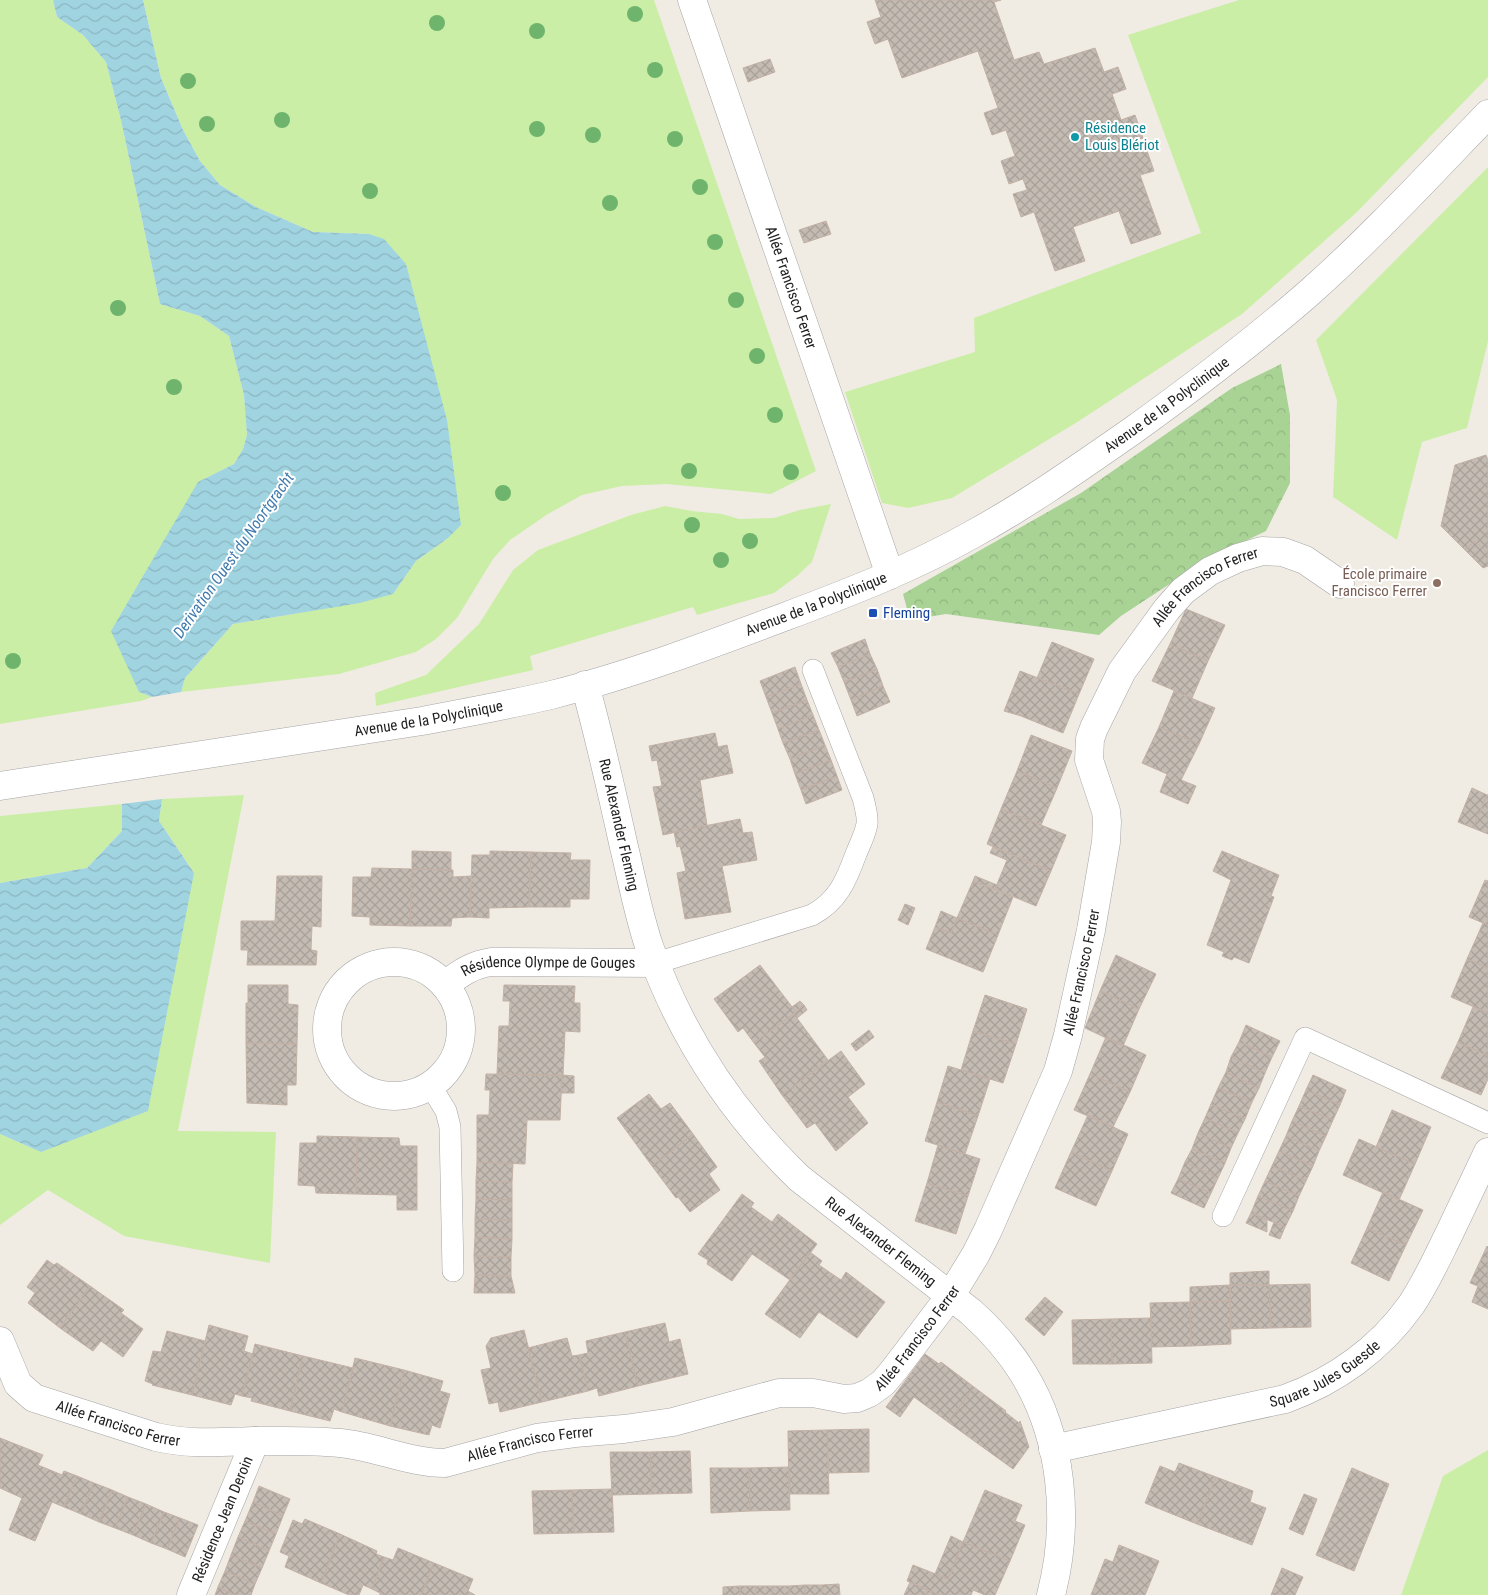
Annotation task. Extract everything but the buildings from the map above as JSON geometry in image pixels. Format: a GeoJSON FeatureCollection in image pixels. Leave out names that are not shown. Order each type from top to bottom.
{"type":"FeatureCollection","features":[{"type":"Feature","properties":{"kind":"street","name":"Allée Francisco Ferrer"},"geometry":{"type":"LineString","coordinates":[[692,0],[890,574]]}},
{"type":"Feature","properties":{"kind":"street","name":"Avenue de la Polyclinique"},"geometry":{"type":"LineString","coordinates":[[0,786],[422,721],[497,707],[586,685],[662,662],[833,599],[890,574],[946,548],[1011,512],[1113,445],[1230,359],[1311,291],[1367,238],[1488,114]]}},
{"type":"Feature","properties":{"kind":"street","name":"Allée Francisco Ferrer"},"geometry":{"type":"LineString","coordinates":[[0,1341],[18,1384],[34,1398],[176,1442],[337,1442],[368,1446],[421,1461],[444,1463],[537,1438],[673,1422],[779,1393],[813,1393],[844,1399],[857,1398],[869,1393],[889,1376],[950,1295],[969,1266],[988,1230],[1051,1088],[1064,1054],[1091,930],[1106,842],[1106,811],[1089,760],[1090,739],[1122,671],[1167,609],[1183,591],[1210,571],[1238,558],[1262,551],[1283,552],[1305,560],[1340,584]]}},
{"type":"Feature","properties":{"kind":"street","name":"Rue Alexander Fleming"},"geometry":{"type":"LineString","coordinates":[[586,685],[636,900],[656,963],[675,1008],[702,1056],[729,1098],[786,1165],[821,1196],[972,1312],[998,1338],[1023,1373],[1040,1408],[1053,1449],[1061,1498],[1062,1522],[1057,1572],[1051,1595]]}},
{"type":"Feature","properties":{"kind":"street","name":"Résidence Olympe de Gouges"},"geometry":{"type":"LineString","coordinates":[[397,962],[415,965],[431,973],[446,986],[455,1000],[460,1017],[461,1035],[454,1060],[443,1074],[430,1085],[413,1093],[395,1096],[376,1093],[359,1086],[345,1074],[335,1058],[329,1041],[328,1022],[332,1005],[347,982],[362,970],[379,963],[397,962]]}},
{"type":"Feature","properties":{"kind":"street","name":"Résidence Olympe de Gouges"},"geometry":{"type":"LineString","coordinates":[[446,986],[467,969],[491,962],[656,963]]}},
{"type":"Feature","properties":{"kind":"street","name":"Square Jules Guesde"},"geometry":{"type":"LineString","coordinates":[[1053,1449],[1285,1399],[1319,1385],[1344,1370],[1397,1323],[1415,1298],[1432,1269],[1488,1152]]}},
{"type":"Feature","properties":{"kind":"street","name":"Résidence Jean Deroin"},"geometry":{"type":"LineString","coordinates":[[191,1595],[255,1441]]}},
{"type":"Feature","properties":{"kind":"lane"},"geometry":{"type":"LineString","coordinates":[[656,963],[812,915],[824,908],[841,888],[865,833],[867,823],[866,811],[863,798],[813,670]]}},
{"type":"Feature","properties":{"kind":"lane"},"geometry":{"type":"LineString","coordinates":[[1223,1216],[1305,1038],[1488,1123]]}},
{"type":"Feature","properties":{"kind":"lane"},"geometry":{"type":"LineString","coordinates":[[430,1085],[446,1111],[450,1127],[453,1271]]}},
{"type":"Feature","properties":{"kind":"green space"},"geometry":{"type":"Polygon","coordinates":[[[0,0],[53,0],[57,17],[83,35],[106,62],[121,120],[160,304],[200,316],[229,336],[244,395],[247,435],[243,449],[234,464],[198,482],[139,692],[152,697],[141,701],[0,724],[0,0]]]}},
{"type":"Feature","properties":{"kind":"green space"},"geometry":{"type":"Polygon","coordinates":[[[143,0],[654,0],[816,471],[771,494],[667,484],[622,486],[582,495],[548,514],[510,540],[493,559],[457,618],[436,639],[416,652],[339,674],[181,692],[185,678],[233,624],[393,594],[416,561],[448,538],[369,234],[313,232],[256,207],[220,185],[200,161],[183,130],[161,78],[143,0]]]}},
{"type":"Feature","properties":{"kind":"green space"},"geometry":{"type":"Polygon","coordinates":[[[1239,0],[1488,0],[1488,77],[1357,212],[1242,314],[1079,421],[952,498],[908,508],[882,503],[845,392],[975,352],[974,318],[1201,233],[1128,35],[1239,0]]]}},
{"type":"Feature","properties":{"kind":"green space"},"geometry":{"type":"Polygon","coordinates":[[[1488,167],[1488,341],[1467,428],[1422,442],[1397,540],[1333,497],[1337,400],[1316,340],[1488,167]]]}},
{"type":"Feature","properties":{"kind":"green space"},"geometry":{"type":"Polygon","coordinates":[[[1281,364],[1290,415],[1290,483],[1266,531],[1206,560],[1121,616],[1099,635],[946,614],[910,620],[903,594],[1081,493],[1232,388],[1281,364]]]}},
{"type":"Feature","properties":{"kind":"green space"},"geometry":{"type":"Polygon","coordinates":[[[831,504],[812,562],[774,593],[697,615],[693,607],[530,656],[533,670],[376,706],[375,693],[426,675],[479,624],[513,570],[538,550],[631,515],[665,506],[722,514],[739,519],[774,518],[800,510],[831,504]]]}},
{"type":"Feature","properties":{"kind":"green space"},"geometry":{"type":"Polygon","coordinates":[[[244,795],[178,1131],[276,1132],[270,1263],[124,1236],[48,1190],[0,1225],[0,1134],[41,1152],[194,873],[159,821],[162,799],[244,795]]]}},
{"type":"Feature","properties":{"kind":"green space"},"geometry":{"type":"Polygon","coordinates":[[[122,804],[122,831],[87,868],[0,883],[0,816],[122,804]]]}},
{"type":"Feature","properties":{"kind":"green space"},"geometry":{"type":"Polygon","coordinates":[[[1488,1450],[1488,1595],[1401,1595],[1443,1476],[1488,1450]]]}},
{"type":"Feature","properties":{"kind":"water","name":"Derivation Ouest du Noortgracht"},"geometry":{"type":"Polygon","coordinates":[[[53,0],[143,0],[161,78],[183,130],[200,161],[220,185],[256,207],[313,232],[369,234],[384,239],[406,264],[447,420],[461,525],[448,538],[416,561],[393,594],[360,603],[233,624],[185,678],[181,692],[152,697],[139,692],[111,631],[198,482],[234,464],[243,449],[247,435],[244,395],[229,336],[200,316],[160,304],[121,120],[106,62],[83,35],[57,17],[53,0]]]}},
{"type":"Feature","properties":{"kind":"water"},"geometry":{"type":"Polygon","coordinates":[[[162,799],[159,821],[194,873],[148,1111],[41,1152],[0,1134],[0,883],[87,868],[122,831],[122,804],[162,799]]]}},
{"type":"Feature","properties":{"kind":"place","name":"Résidence Louis Blériot"},"geometry":{"type":"Point","coordinates":[1075,137]}},
{"type":"Feature","properties":{"kind":"place","name":"École primaire Francisco Ferrer"},"geometry":{"type":"Point","coordinates":[1437,583]}},
{"type":"Feature","properties":{"kind":"place","name":"Fleming"},"geometry":{"type":"Point","coordinates":[873,613]}}]}
